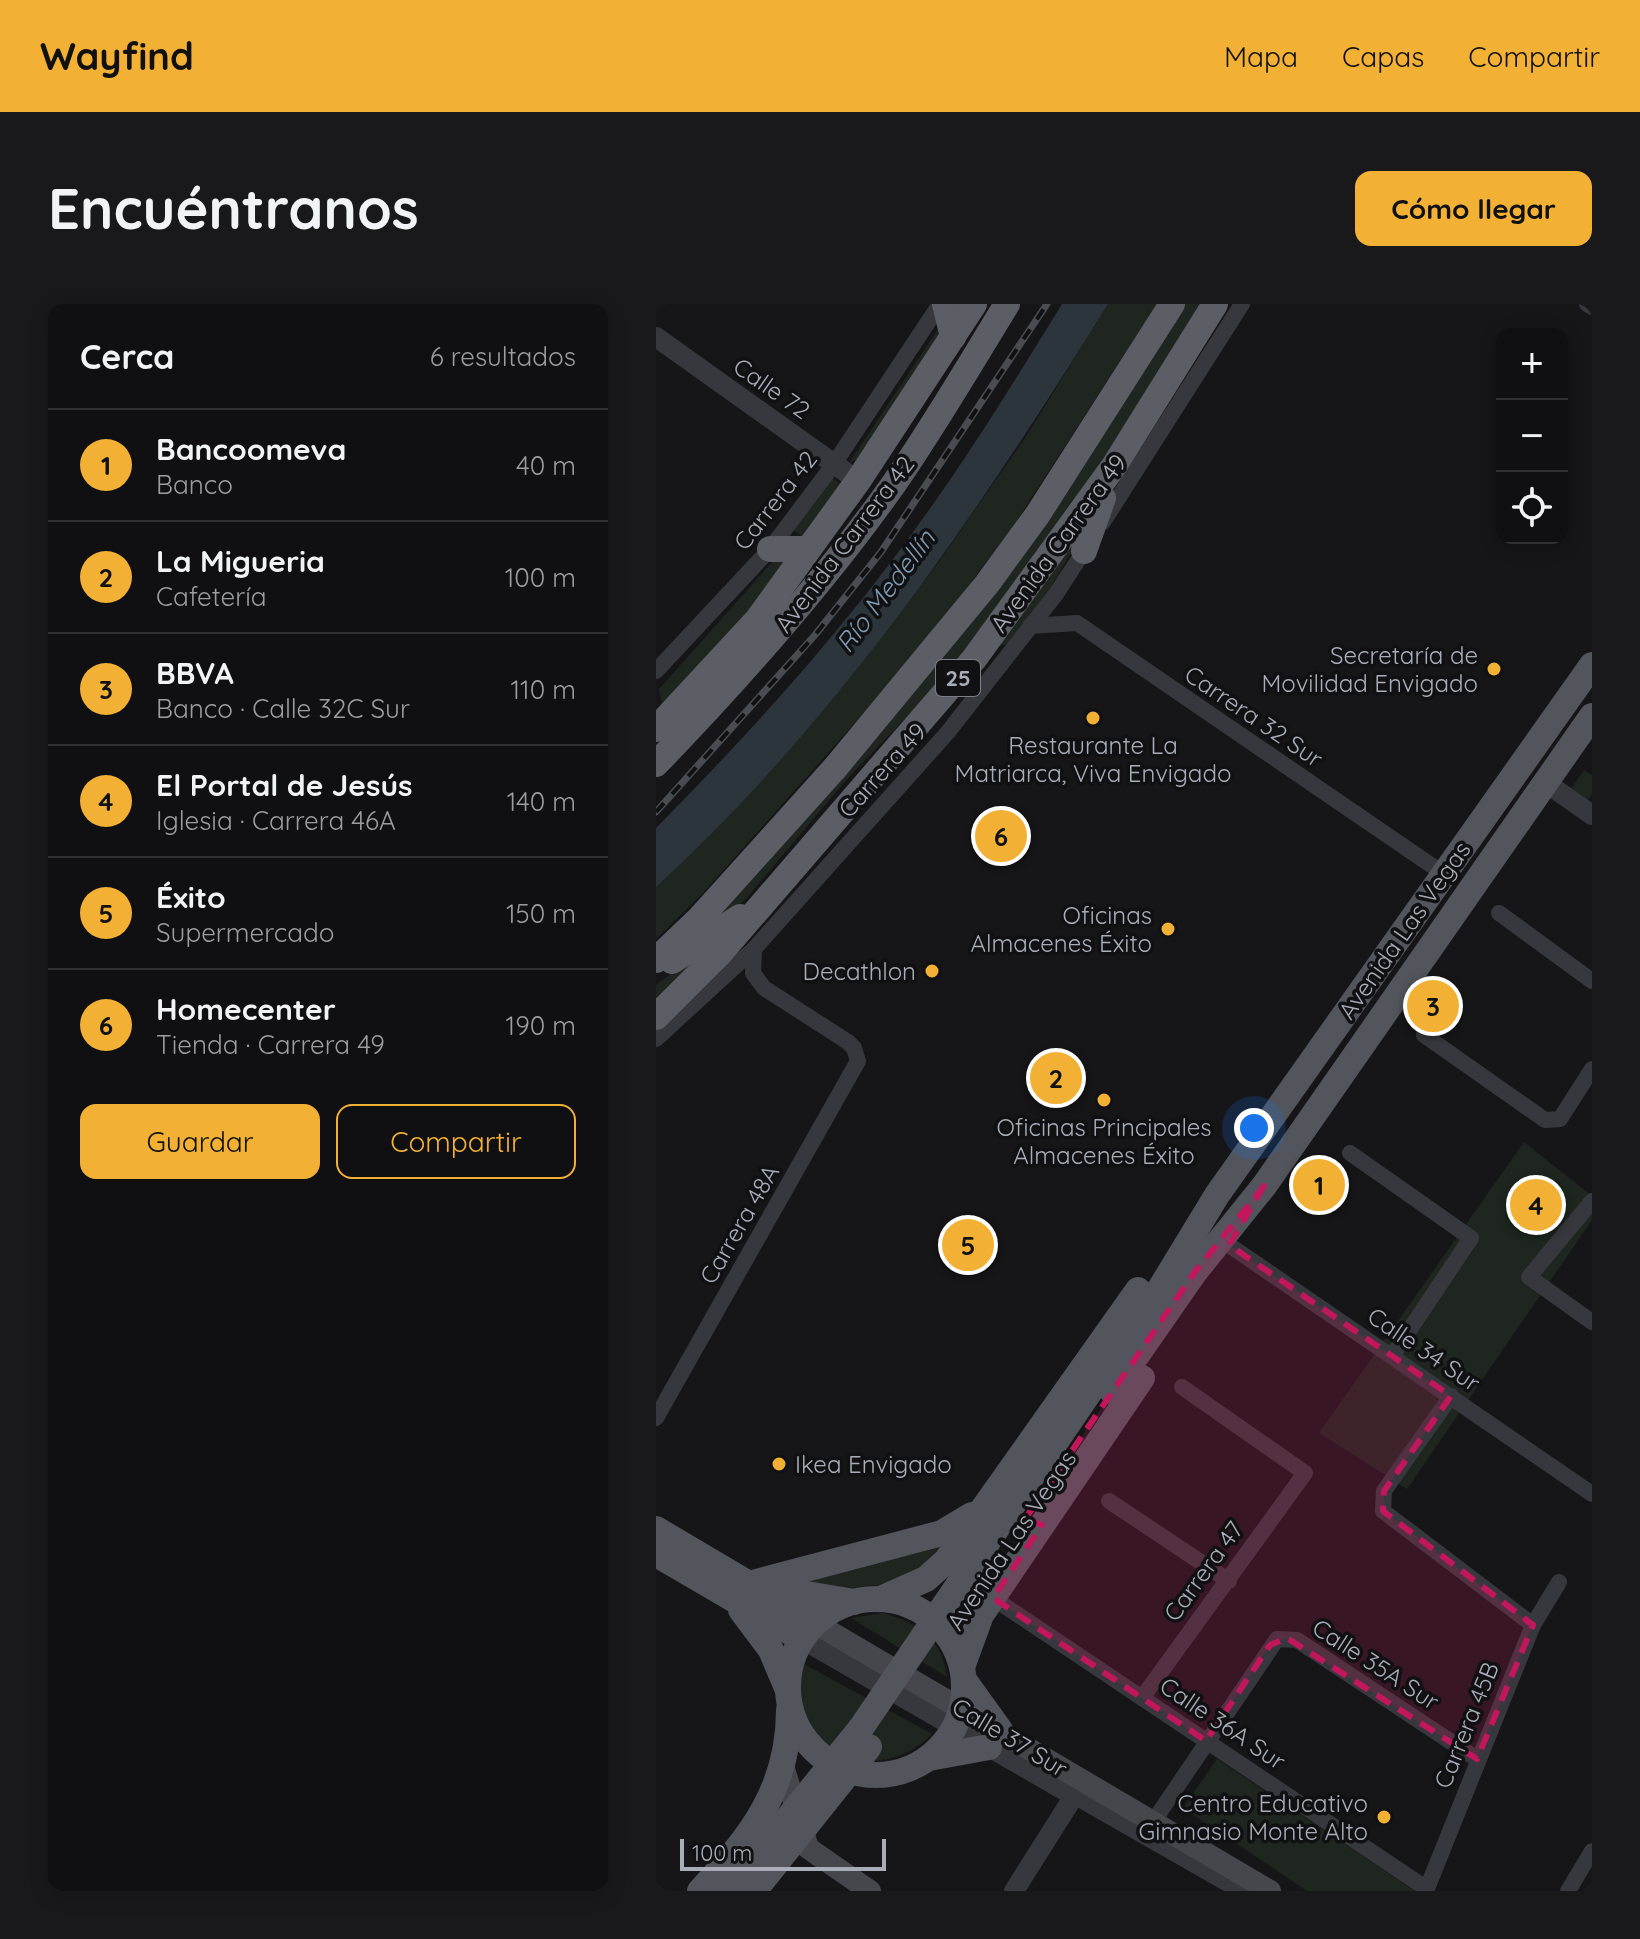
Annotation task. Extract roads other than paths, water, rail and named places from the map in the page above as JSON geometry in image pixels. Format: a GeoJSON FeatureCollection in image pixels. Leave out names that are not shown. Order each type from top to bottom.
{"type":"FeatureCollection","features":[{"type":"Feature","properties":{"kind":"highway"},"geometry":{"type":"LineString","coordinates":[[942,304],[953,337]]}},
{"type":"Feature","properties":{"kind":"highway","name":"Avenida Carrera 42"},"geometry":{"type":"LineString","coordinates":[[658,723],[758,619],[858,481],[974,304]]}},
{"type":"Feature","properties":{"kind":"highway","name":"Avenida Carrera 42"},"geometry":{"type":"LineString","coordinates":[[656,764],[720,697],[820,581],[893,484],[1007,304]]}},
{"type":"Feature","properties":{"kind":"highway","name":"Avenida Carrera 49"},"geometry":{"type":"LineString","coordinates":[[656,960],[699,919],[825,779],[987,584],[1038,514],[1172,304]]}},
{"type":"Feature","properties":{"kind":"highway","name":"Avenida Carrera 49"},"geometry":{"type":"LineString","coordinates":[[656,1017],[768,899],[974,659],[1114,466],[1215,304]]}},
{"type":"Feature","properties":{"kind":"highway"},"geometry":{"type":"LineString","coordinates":[[758,619],[813,566],[967,369]]}},
{"type":"Feature","properties":{"kind":"highway"},"geometry":{"type":"LineString","coordinates":[[1084,551],[1114,466]]}},
{"type":"Feature","properties":{"kind":"highway"},"geometry":{"type":"LineString","coordinates":[[770,549],[808,549]]}},
{"type":"Feature","properties":{"kind":"highway"},"geometry":{"type":"LineString","coordinates":[[656,972],[768,899]]}},
{"type":"Feature","properties":{"kind":"main road","name":"Avenida Las Vegas"},"geometry":{"type":"LineString","coordinates":[[1050,1467],[1217,1195],[1592,665]]}},
{"type":"Feature","properties":{"kind":"main road","name":"Avenida Las Vegas"},"geometry":{"type":"LineString","coordinates":[[738,1890],[861,1728],[1194,1273],[1264,1186],[1592,716]]}},
{"type":"Feature","properties":{"kind":"main road","name":"Avenida Las Vegas"},"geometry":{"type":"LineString","coordinates":[[958,1717],[963,1674],[975,1629],[1229,1245],[1264,1186]]}},
{"type":"Feature","properties":{"kind":"main road","name":"Avenida Las Vegas"},"geometry":{"type":"LineString","coordinates":[[881,1599],[913,1587],[937,1571],[1147,1277],[1217,1195]]}},
{"type":"Feature","properties":{"kind":"main road"},"geometry":{"type":"LineString","coordinates":[[738,1590],[942,1533],[958,1526],[994,1494],[1018,1516],[1027,1520],[1047,1517]]}},
{"type":"Feature","properties":{"kind":"main road"},"geometry":{"type":"LineString","coordinates":[[656,1529],[738,1590],[762,1635],[802,1735],[823,1758],[851,1772],[883,1775],[994,1738],[963,1674],[952,1641],[933,1620],[908,1605],[881,1599],[854,1602],[738,1590],[656,1554]]}},
{"type":"Feature","properties":{"kind":"main road","name":"Calle 37 Sur"},"geometry":{"type":"LineString","coordinates":[[738,1590],[994,1738],[1099,1789],[1251,1888]]}},
{"type":"Feature","properties":{"kind":"main road"},"geometry":{"type":"LineString","coordinates":[[854,1602],[808,1631],[789,1670],[784,1769],[808,1848],[870,1891]]}},
{"type":"Feature","properties":{"kind":"main road"},"geometry":{"type":"LineString","coordinates":[[929,1758],[958,1717]]}},
{"type":"Feature","properties":{"kind":"main road"},"geometry":{"type":"LineString","coordinates":[[700,1891],[742,1846],[784,1769]]}},
{"type":"Feature","properties":{"kind":"main road"},"geometry":{"type":"LineString","coordinates":[[779,1881],[846,1802],[883,1775]]}},
{"type":"Feature","properties":{"kind":"main road"},"geometry":{"type":"LineString","coordinates":[[1099,1789],[1104,1813]]}},
{"type":"Feature","properties":{"kind":"main road"},"geometry":{"type":"LineString","coordinates":[[742,1846],[770,1849],[779,1881]]}},
{"type":"Feature","properties":{"kind":"street","name":"Carrera 42"},"geometry":{"type":"LineString","coordinates":[[656,671],[770,549],[834,464],[942,304]]}},
{"type":"Feature","properties":{"kind":"street","name":"Carrera 49"},"geometry":{"type":"LineString","coordinates":[[656,1039],[754,949],[948,732],[1084,551],[1242,304]]}},
{"type":"Feature","properties":{"kind":"street","name":"Calle 72"},"geometry":{"type":"LineString","coordinates":[[656,337],[858,481]]}},
{"type":"Feature","properties":{"kind":"street","name":"Carrera 32 Sur"},"geometry":{"type":"LineString","coordinates":[[1030,626],[1077,623],[1444,874]]}},
{"type":"Feature","properties":{"kind":"street"},"geometry":{"type":"LineString","coordinates":[[1545,782],[1592,815]]}},
{"type":"Feature","properties":{"kind":"street"},"geometry":{"type":"LineString","coordinates":[[1499,913],[1592,981]]}},
{"type":"Feature","properties":{"kind":"street","name":"Carrera 48A"},"geometry":{"type":"LineString","coordinates":[[656,1418],[855,1068],[857,1053],[848,1042],[764,988],[753,973],[754,949]]}},
{"type":"Feature","properties":{"kind":"street"},"geometry":{"type":"LineString","coordinates":[[1424,1035],[1545,1120],[1554,1122],[1560,1119],[1592,1069]]}},
{"type":"Feature","properties":{"kind":"street"},"geometry":{"type":"LineString","coordinates":[[1350,1153],[1471,1238],[1392,1356]]}},
{"type":"Feature","properties":{"kind":"street"},"geometry":{"type":"LineString","coordinates":[[1592,1201],[1529,1277],[1592,1322]]}},
{"type":"Feature","properties":{"kind":"street","name":"Calle 34 Sur"},"geometry":{"type":"LineString","coordinates":[[1229,1245],[1592,1494]]}},
{"type":"Feature","properties":{"kind":"street","name":"Carrera 47"},"geometry":{"type":"LineString","coordinates":[[1142,1698],[1305,1473],[1182,1387]]}},
{"type":"Feature","properties":{"kind":"street"},"geometry":{"type":"LineString","coordinates":[[1451,1396],[1384,1491],[1383,1511],[1533,1625]]}},
{"type":"Feature","properties":{"kind":"street"},"geometry":{"type":"LineString","coordinates":[[1109,1501],[1229,1581]]}},
{"type":"Feature","properties":{"kind":"street","name":"Carrera 45B"},"geometry":{"type":"LineString","coordinates":[[1426,1890],[1533,1625],[1559,1582]]}},
{"type":"Feature","properties":{"kind":"street","name":"Calle 36A Sur"},"geometry":{"type":"LineString","coordinates":[[993,1598],[1426,1890]]}},
{"type":"Feature","properties":{"kind":"street","name":"Calle 35A Sur"},"geometry":{"type":"LineString","coordinates":[[1206,1741],[1270,1645],[1277,1639],[1287,1638],[1297,1640],[1477,1759]]}},
{"type":"Feature","properties":{"kind":"street","name":"Calle 37 Sur"},"geometry":{"type":"LineString","coordinates":[[994,1738],[1074,1796],[1251,1888]]}},
{"type":"Feature","properties":{"kind":"street"},"geometry":{"type":"LineString","coordinates":[[1153,1822],[1206,1741]]}},
{"type":"Feature","properties":{"kind":"street"},"geometry":{"type":"LineString","coordinates":[[1014,1891],[1074,1796]]}},
{"type":"Feature","properties":{"kind":"street"},"geometry":{"type":"LineString","coordinates":[[1568,1891],[1592,1851]]}},
{"type":"Feature","properties":{"kind":"street"},"geometry":{"type":"LineString","coordinates":[[1577,1876],[1592,1885]]}},
{"type":"Feature","properties":{"kind":"water","name":"Río Medellín"},"geometry":{"type":"Polygon","coordinates":[[[1062,304],[1108,304],[1009,459],[902,611],[785,755],[722,823],[656,887],[656,828],[763,716],[896,556],[962,462],[1062,304]]]}},
{"type":"Feature","properties":{"kind":"railway"},"geometry":{"type":"LineString","coordinates":[[656,812],[815,635],[881,552],[1047,304]]}},
{"type":"Feature","properties":{"kind":"place","name":"Secretaría de Movilidad Envigado"},"geometry":{"type":"Point","coordinates":[1494,669]}},
{"type":"Feature","properties":{"kind":"place","name":"Restaurante La Matriarca, Viva Envigado"},"geometry":{"type":"Point","coordinates":[1093,718]}},
{"type":"Feature","properties":{"kind":"place","name":"Homecenter"},"geometry":{"type":"Point","coordinates":[1001,836]}},
{"type":"Feature","properties":{"kind":"place","name":"Oficinas Almacenes Éxito"},"geometry":{"type":"Point","coordinates":[1168,929]}},
{"type":"Feature","properties":{"kind":"place","name":"Decathlon"},"geometry":{"type":"Point","coordinates":[932,971]}},
{"type":"Feature","properties":{"kind":"place","name":"BBVA"},"geometry":{"type":"Point","coordinates":[1433,1006]}},
{"type":"Feature","properties":{"kind":"place","name":"La Migueria"},"geometry":{"type":"Point","coordinates":[1056,1078]}},
{"type":"Feature","properties":{"kind":"place","name":"Oficinas Principales Almacenes Éxito"},"geometry":{"type":"Point","coordinates":[1104,1100]}},
{"type":"Feature","properties":{"kind":"place","name":"Bancoomeva"},"geometry":{"type":"Point","coordinates":[1319,1185]}},
{"type":"Feature","properties":{"kind":"place","name":"El Portal de Jesús"},"geometry":{"type":"Point","coordinates":[1536,1205]}},
{"type":"Feature","properties":{"kind":"place","name":"Éxito"},"geometry":{"type":"Point","coordinates":[968,1245]}},
{"type":"Feature","properties":{"kind":"place","name":"Ikea Envigado"},"geometry":{"type":"Point","coordinates":[779,1464]}},
{"type":"Feature","properties":{"kind":"place","name":"Centro Educativo Gimnasio Monte Alto"},"geometry":{"type":"Point","coordinates":[1384,1817]}}]}
